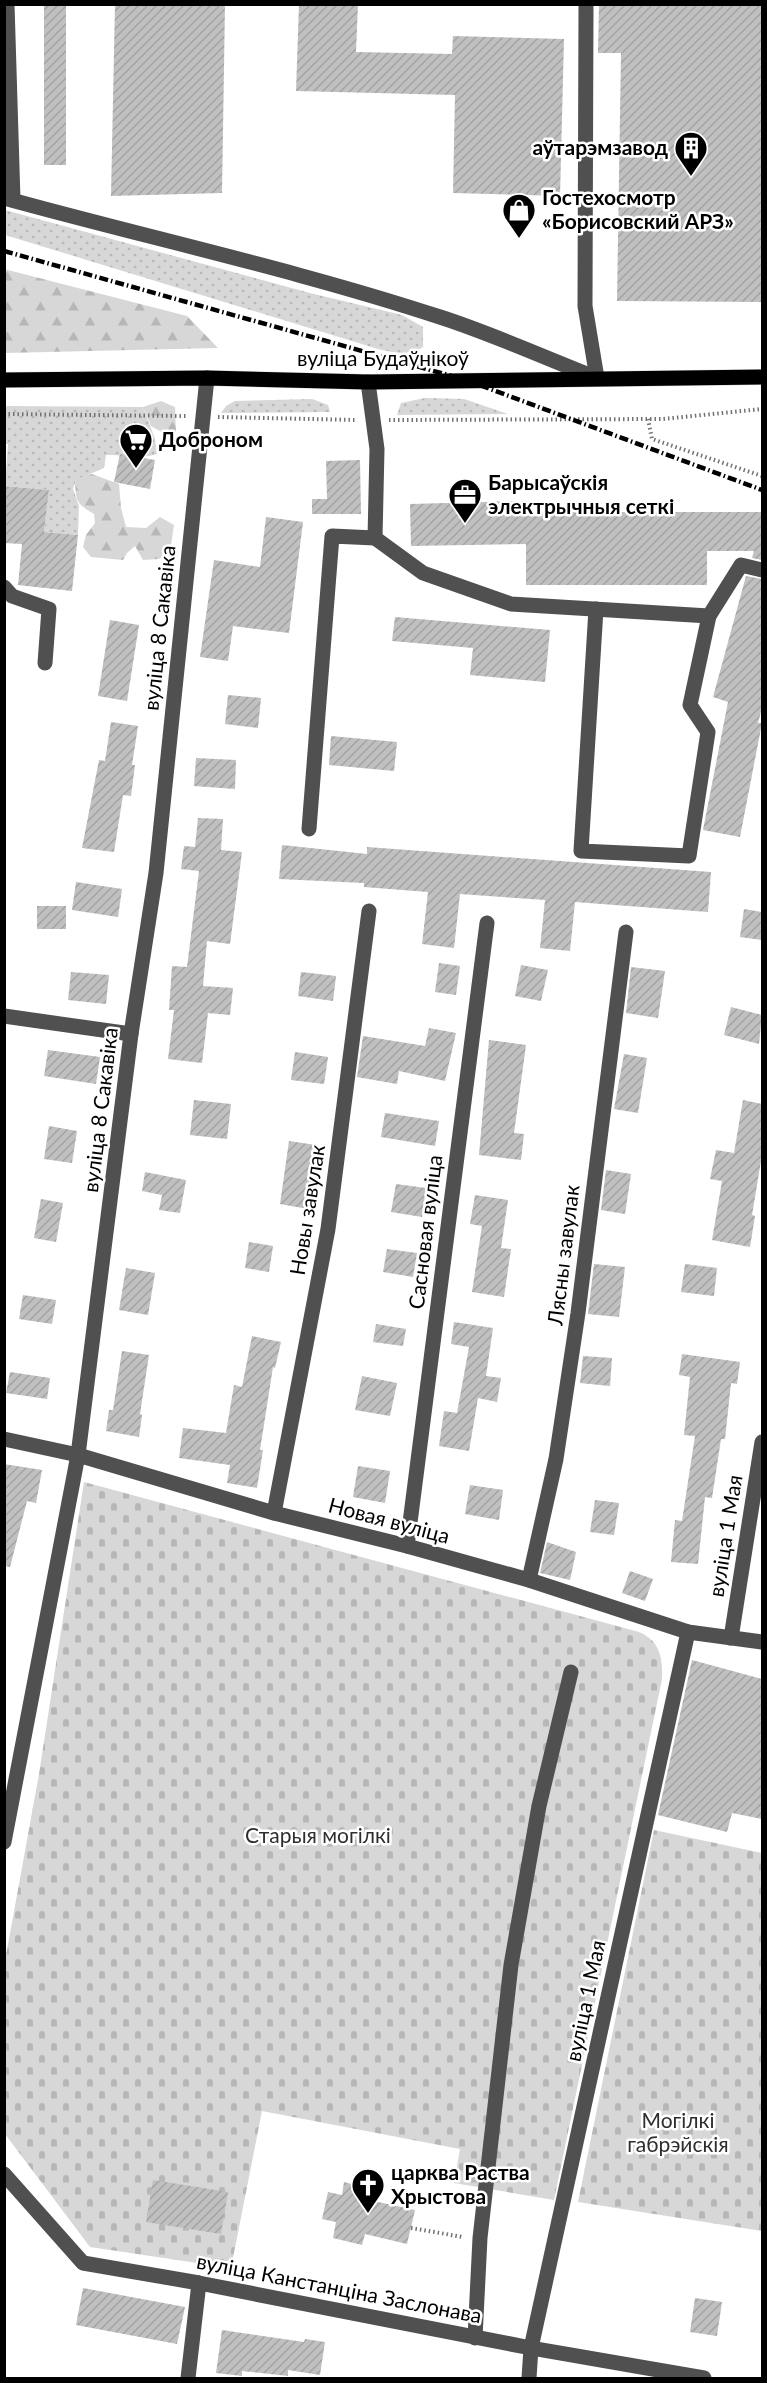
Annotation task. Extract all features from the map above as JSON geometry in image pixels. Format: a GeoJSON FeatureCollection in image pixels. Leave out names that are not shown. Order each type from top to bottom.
{"type":"FeatureCollection","features":[{"type":"Feature","properties":{"kind":"main road","name":"вуліца Будаўнікоў"},"geometry":{"type":"LineString","coordinates":[[4,380],[207,378],[368,382],[762,377]]}},
{"type":"Feature","properties":{"kind":"street"},"geometry":{"type":"LineString","coordinates":[[7,4],[9,199],[104,226],[279,269],[441,317],[597,378]]}},
{"type":"Feature","properties":{"kind":"street"},"geometry":{"type":"LineString","coordinates":[[586,4],[585,306],[597,378]]}},
{"type":"Feature","properties":{"kind":"street","name":"вуліца 8 Сакавіка"},"geometry":{"type":"LineString","coordinates":[[4,1842],[78,1455],[132,1034],[156,873],[207,378]]}},
{"type":"Feature","properties":{"kind":"street"},"geometry":{"type":"LineString","coordinates":[[368,382],[377,449],[375,538]]}},
{"type":"Feature","properties":{"kind":"street"},"geometry":{"type":"LineString","coordinates":[[309,830],[332,536],[375,538],[423,573],[511,604],[709,616]]}},
{"type":"Feature","properties":{"kind":"street"},"geometry":{"type":"LineString","coordinates":[[596,609],[581,851],[689,856],[708,732],[690,705],[709,616],[741,565],[762,570]]}},
{"type":"Feature","properties":{"kind":"street"},"geometry":{"type":"LineString","coordinates":[[4,587],[12,596],[49,609],[45,663]]}},
{"type":"Feature","properties":{"kind":"street","name":"Новы завулак"},"geometry":{"type":"LineString","coordinates":[[274,1513],[328,1229],[369,911]]}},
{"type":"Feature","properties":{"kind":"street","name":"Сасновая вуліца"},"geometry":{"type":"LineString","coordinates":[[407,1546],[487,923]]}},
{"type":"Feature","properties":{"kind":"street","name":"Лясны завулак"},"geometry":{"type":"LineString","coordinates":[[529,1580],[556,1459],[578,1313],[626,932]]}},
{"type":"Feature","properties":{"kind":"street"},"geometry":{"type":"LineString","coordinates":[[4,1016],[132,1034]]}},
{"type":"Feature","properties":{"kind":"street","name":"Новая вуліца"},"geometry":{"type":"LineString","coordinates":[[4,1439],[78,1455],[274,1513],[407,1546],[529,1580],[688,1632],[762,1642]]}},
{"type":"Feature","properties":{"kind":"street","name":"вуліца 1 Мая"},"geometry":{"type":"LineString","coordinates":[[731,1638],[762,1442]]}},
{"type":"Feature","properties":{"kind":"street","name":"вуліца 1 Мая"},"geometry":{"type":"LineString","coordinates":[[529,2379],[531,2348],[688,1632]]}},
{"type":"Feature","properties":{"kind":"street"},"geometry":{"type":"LineString","coordinates":[[475,2338],[480,2238],[511,1965],[539,1806],[572,1672]]}},
{"type":"Feature","properties":{"kind":"street","name":"вуліца Канстанціна Заслонава"},"geometry":{"type":"LineString","coordinates":[[4,2174],[83,2263],[704,2379]]}},
{"type":"Feature","properties":{"kind":"street"},"geometry":{"type":"LineString","coordinates":[[188,2379],[199,2283]]}},
{"type":"Feature","properties":{"kind":"path"},"geometry":{"type":"LineString","coordinates":[[648,420],[652,439],[762,476]]}},
{"type":"Feature","properties":{"kind":"path"},"geometry":{"type":"LineString","coordinates":[[411,2228],[460,2237],[480,2238]]}},
{"type":"Feature","properties":{"kind":"green space"},"geometry":{"type":"Polygon","coordinates":[[[5,210],[310,293],[402,315],[423,327],[423,347],[407,353],[378,349],[5,235],[5,210]]]}},
{"type":"Feature","properties":{"kind":"green space"},"geometry":{"type":"Polygon","coordinates":[[[4,269],[187,316],[218,348],[5,353],[4,269]]]}},
{"type":"Feature","properties":{"kind":"green space"},"geometry":{"type":"Polygon","coordinates":[[[425,398],[464,399],[508,414],[397,415],[401,403],[425,398]]]}},
{"type":"Feature","properties":{"kind":"green space"},"geometry":{"type":"Polygon","coordinates":[[[312,399],[328,405],[330,412],[221,413],[226,406],[235,401],[312,399]]]}},
{"type":"Feature","properties":{"kind":"green space"},"geometry":{"type":"Polygon","coordinates":[[[161,401],[175,407],[176,432],[165,434],[151,426],[143,407],[161,401]]]}},
{"type":"Feature","properties":{"kind":"green space"},"geometry":{"type":"Polygon","coordinates":[[[5,406],[143,407],[155,439],[157,454],[138,457],[106,455],[104,468],[76,480],[73,489],[79,506],[78,535],[44,532],[49,490],[5,486],[8,444],[5,444],[5,406]]]}},
{"type":"Feature","properties":{"kind":"green space"},"geometry":{"type":"Polygon","coordinates":[[[92,474],[119,484],[121,508],[126,527],[146,528],[160,517],[174,525],[170,552],[159,559],[143,560],[135,546],[123,560],[91,557],[83,547],[86,535],[95,523],[94,514],[80,504],[75,479],[92,474]]]}},
{"type":"Feature","properties":{"kind":"green space","name":"Старыя могілкі"},"geometry":{"type":"Polygon","coordinates":[[[84,1482],[639,1632],[656,1645],[661,1657],[662,1679],[554,2200],[454,2183],[460,2149],[262,2111],[231,2268],[90,2247],[5,2134],[5,1961],[39,1774],[84,1482]]]}},
{"type":"Feature","properties":{"kind":"green space","name":"Могілкі габрэйскія"},"geometry":{"type":"Polygon","coordinates":[[[654,1830],[762,1853],[762,2231],[578,2202],[654,1830]]]}},
{"type":"Feature","properties":{"kind":"building"},"geometry":{"type":"Polygon","coordinates":[[[44,4],[66,4],[66,165],[44,165],[44,4]]]}},
{"type":"Feature","properties":{"kind":"building"},"geometry":{"type":"Polygon","coordinates":[[[115,4],[225,4],[222,193],[111,196],[115,4]]]}},
{"type":"Feature","properties":{"kind":"building"},"geometry":{"type":"Polygon","coordinates":[[[299,4],[358,4],[356,52],[452,54],[453,36],[564,39],[560,196],[453,193],[455,95],[296,91],[299,4]]]}},
{"type":"Feature","properties":{"kind":"building","name":"аўтарэмзавод"},"geometry":{"type":"Polygon","coordinates":[[[599,4],[762,4],[762,302],[617,301],[621,53],[598,53],[599,4]]]}},
{"type":"Feature","properties":{"kind":"building"},"geometry":{"type":"Polygon","coordinates":[[[120,454],[155,460],[150,489],[114,482],[120,454]]]}},
{"type":"Feature","properties":{"kind":"building"},"geometry":{"type":"Polygon","coordinates":[[[360,460],[361,514],[312,514],[312,499],[327,499],[326,461],[360,460]]]}},
{"type":"Feature","properties":{"kind":"building"},"geometry":{"type":"Polygon","coordinates":[[[4,486],[49,490],[44,532],[78,535],[72,591],[18,585],[22,544],[4,543],[4,486]]]}},
{"type":"Feature","properties":{"kind":"building"},"geometry":{"type":"Polygon","coordinates":[[[519,501],[519,512],[762,512],[762,560],[752,558],[754,551],[707,551],[707,585],[526,585],[526,544],[411,546],[410,504],[519,501]]]}},
{"type":"Feature","properties":{"kind":"building"},"geometry":{"type":"Polygon","coordinates":[[[266,517],[303,522],[289,633],[233,626],[228,661],[200,657],[214,560],[260,567],[266,517]]]}},
{"type":"Feature","properties":{"kind":"building"},"geometry":{"type":"Polygon","coordinates":[[[746,576],[762,579],[762,708],[758,723],[762,723],[740,837],[703,830],[728,702],[713,697],[746,576]]]}},
{"type":"Feature","properties":{"kind":"building"},"geometry":{"type":"Polygon","coordinates":[[[395,617],[550,630],[545,682],[470,675],[473,648],[392,641],[395,617]]]}},
{"type":"Feature","properties":{"kind":"building"},"geometry":{"type":"Polygon","coordinates":[[[110,620],[139,625],[127,701],[98,696],[110,620]]]}},
{"type":"Feature","properties":{"kind":"building"},"geometry":{"type":"Polygon","coordinates":[[[228,695],[261,698],[258,728],[225,724],[228,695]]]}},
{"type":"Feature","properties":{"kind":"building"},"geometry":{"type":"Polygon","coordinates":[[[111,722],[138,726],[132,765],[135,765],[131,796],[123,795],[114,852],[82,848],[99,760],[105,761],[111,722]]]}},
{"type":"Feature","properties":{"kind":"building"},"geometry":{"type":"Polygon","coordinates":[[[331,736],[397,742],[394,771],[329,765],[331,736]]]}},
{"type":"Feature","properties":{"kind":"building"},"geometry":{"type":"Polygon","coordinates":[[[196,758],[236,760],[235,789],[194,786],[196,758]]]}},
{"type":"Feature","properties":{"kind":"building"},"geometry":{"type":"Polygon","coordinates":[[[198,818],[223,819],[221,850],[242,852],[230,944],[207,941],[203,986],[233,988],[230,1015],[208,1013],[202,1063],[168,1059],[174,1010],[169,1010],[172,966],[187,967],[199,871],[181,869],[184,846],[195,847],[198,818]]]}},
{"type":"Feature","properties":{"kind":"building"},"geometry":{"type":"Polygon","coordinates":[[[282,845],[367,854],[367,847],[711,872],[708,912],[575,902],[570,951],[540,948],[545,900],[460,894],[454,948],[422,944],[428,892],[364,887],[364,883],[279,879],[282,845]]]}},
{"type":"Feature","properties":{"kind":"building"},"geometry":{"type":"Polygon","coordinates":[[[76,882],[122,889],[118,917],[72,910],[76,882]]]}},
{"type":"Feature","properties":{"kind":"building"},"geometry":{"type":"Polygon","coordinates":[[[37,906],[66,906],[66,929],[37,929],[37,906]]]}},
{"type":"Feature","properties":{"kind":"building"},"geometry":{"type":"Polygon","coordinates":[[[744,909],[762,912],[762,940],[740,937],[744,909]]]}},
{"type":"Feature","properties":{"kind":"building"},"geometry":{"type":"Polygon","coordinates":[[[439,963],[460,966],[456,995],[435,992],[439,963]]]}},
{"type":"Feature","properties":{"kind":"building"},"geometry":{"type":"Polygon","coordinates":[[[521,965],[548,970],[541,1001],[515,996],[521,965]]]}},
{"type":"Feature","properties":{"kind":"building"},"geometry":{"type":"Polygon","coordinates":[[[631,967],[665,971],[658,1018],[626,1013],[631,967]]]}},
{"type":"Feature","properties":{"kind":"building"},"geometry":{"type":"Polygon","coordinates":[[[71,972],[109,975],[106,1004],[68,1000],[71,972]]]}},
{"type":"Feature","properties":{"kind":"building"},"geometry":{"type":"Polygon","coordinates":[[[301,972],[336,976],[333,1001],[298,996],[301,972]]]}},
{"type":"Feature","properties":{"kind":"building"},"geometry":{"type":"Polygon","coordinates":[[[731,1007],[762,1015],[759,1044],[724,1035],[731,1007]]]}},
{"type":"Feature","properties":{"kind":"building"},"geometry":{"type":"Polygon","coordinates":[[[429,1028],[456,1033],[445,1081],[399,1071],[397,1084],[357,1077],[363,1036],[425,1046],[429,1028]]]}},
{"type":"Feature","properties":{"kind":"building"},"geometry":{"type":"Polygon","coordinates":[[[489,1040],[526,1045],[514,1133],[524,1134],[521,1160],[479,1155],[489,1040]]]}},
{"type":"Feature","properties":{"kind":"building"},"geometry":{"type":"Polygon","coordinates":[[[48,1050],[100,1057],[96,1084],[44,1076],[48,1050]]]}},
{"type":"Feature","properties":{"kind":"building"},"geometry":{"type":"Polygon","coordinates":[[[295,1052],[328,1057],[324,1084],[291,1080],[295,1052]]]}},
{"type":"Feature","properties":{"kind":"building"},"geometry":{"type":"Polygon","coordinates":[[[624,1054],[647,1058],[638,1113],[614,1109],[624,1054]]]}},
{"type":"Feature","properties":{"kind":"building"},"geometry":{"type":"Polygon","coordinates":[[[194,1100],[231,1104],[227,1139],[190,1135],[194,1100]]]}},
{"type":"Feature","properties":{"kind":"building"},"geometry":{"type":"Polygon","coordinates":[[[743,1100],[762,1104],[762,1155],[752,1215],[755,1216],[750,1247],[712,1240],[722,1181],[710,1179],[716,1150],[734,1153],[743,1100]]]}},
{"type":"Feature","properties":{"kind":"building"},"geometry":{"type":"Polygon","coordinates":[[[385,1113],[439,1121],[435,1146],[381,1137],[385,1113]]]}},
{"type":"Feature","properties":{"kind":"building"},"geometry":{"type":"Polygon","coordinates":[[[49,1126],[77,1131],[72,1163],[44,1159],[49,1126]]]}},
{"type":"Feature","properties":{"kind":"building"},"geometry":{"type":"Polygon","coordinates":[[[289,1141],[316,1145],[316,1150],[322,1151],[318,1176],[313,1176],[308,1209],[280,1204],[289,1141]]]}},
{"type":"Feature","properties":{"kind":"building"},"geometry":{"type":"Polygon","coordinates":[[[606,1170],[631,1174],[625,1214],[601,1210],[606,1170]]]}},
{"type":"Feature","properties":{"kind":"building"},"geometry":{"type":"Polygon","coordinates":[[[145,1172],[186,1180],[180,1213],[159,1210],[162,1195],[142,1191],[145,1172]]]}},
{"type":"Feature","properties":{"kind":"building"},"geometry":{"type":"Polygon","coordinates":[[[396,1184],[426,1188],[422,1217],[391,1212],[396,1184]]]}},
{"type":"Feature","properties":{"kind":"building"},"geometry":{"type":"Polygon","coordinates":[[[475,1195],[508,1200],[501,1248],[511,1249],[504,1297],[472,1292],[482,1226],[470,1224],[475,1195]]]}},
{"type":"Feature","properties":{"kind":"building"},"geometry":{"type":"Polygon","coordinates":[[[41,1199],[63,1203],[56,1242],[34,1238],[41,1199]]]}},
{"type":"Feature","properties":{"kind":"building"},"geometry":{"type":"Polygon","coordinates":[[[249,1242],[273,1246],[269,1272],[245,1268],[249,1242]]]}},
{"type":"Feature","properties":{"kind":"building"},"geometry":{"type":"Polygon","coordinates":[[[387,1249],[417,1253],[413,1277],[383,1272],[387,1249]]]}},
{"type":"Feature","properties":{"kind":"building"},"geometry":{"type":"Polygon","coordinates":[[[594,1264],[625,1267],[619,1317],[588,1314],[594,1264]]]}},
{"type":"Feature","properties":{"kind":"building"},"geometry":{"type":"Polygon","coordinates":[[[685,1264],[717,1268],[714,1296],[681,1292],[685,1264]]]}},
{"type":"Feature","properties":{"kind":"building"},"geometry":{"type":"Polygon","coordinates":[[[126,1268],[155,1273],[148,1315],[119,1310],[126,1268]]]}},
{"type":"Feature","properties":{"kind":"building"},"geometry":{"type":"Polygon","coordinates":[[[23,1295],[56,1300],[52,1324],[19,1319],[23,1295]]]}},
{"type":"Feature","properties":{"kind":"building"},"geometry":{"type":"Polygon","coordinates":[[[454,1322],[493,1328],[486,1376],[501,1378],[497,1402],[478,1398],[469,1451],[439,1446],[444,1411],[457,1413],[469,1347],[451,1344],[454,1322]]]}},
{"type":"Feature","properties":{"kind":"building"},"geometry":{"type":"Polygon","coordinates":[[[376,1324],[406,1329],[403,1346],[373,1342],[376,1324]]]}},
{"type":"Feature","properties":{"kind":"building"},"geometry":{"type":"Polygon","coordinates":[[[252,1336],[281,1342],[275,1368],[273,1367],[260,1450],[263,1450],[257,1488],[227,1483],[230,1465],[179,1458],[183,1428],[226,1433],[234,1385],[242,1387],[252,1336]]]}},
{"type":"Feature","properties":{"kind":"building"},"geometry":{"type":"Polygon","coordinates":[[[122,1351],[149,1355],[139,1437],[106,1431],[109,1410],[113,1410],[122,1351]]]}},
{"type":"Feature","properties":{"kind":"building"},"geometry":{"type":"Polygon","coordinates":[[[682,1354],[740,1362],[737,1384],[731,1383],[725,1439],[721,1439],[712,1498],[705,1497],[698,1564],[671,1562],[675,1520],[682,1521],[695,1436],[684,1435],[690,1377],[679,1375],[682,1354]]]}},
{"type":"Feature","properties":{"kind":"building"},"geometry":{"type":"Polygon","coordinates":[[[583,1356],[612,1358],[610,1386],[580,1383],[583,1356]]]}},
{"type":"Feature","properties":{"kind":"building"},"geometry":{"type":"Polygon","coordinates":[[[10,1372],[50,1378],[47,1399],[6,1393],[10,1372]]]}},
{"type":"Feature","properties":{"kind":"building"},"geometry":{"type":"Polygon","coordinates":[[[362,1376],[397,1383],[390,1416],[355,1410],[362,1376]]]}},
{"type":"Feature","properties":{"kind":"building"},"geometry":{"type":"Polygon","coordinates":[[[4,1464],[42,1470],[36,1503],[27,1501],[10,1567],[4,1566],[4,1464]]]}},
{"type":"Feature","properties":{"kind":"building"},"geometry":{"type":"Polygon","coordinates":[[[358,1466],[390,1471],[385,1503],[353,1497],[358,1466]]]}},
{"type":"Feature","properties":{"kind":"building"},"geometry":{"type":"Polygon","coordinates":[[[470,1485],[503,1490],[499,1520],[465,1514],[470,1485]]]}},
{"type":"Feature","properties":{"kind":"building"},"geometry":{"type":"Polygon","coordinates":[[[595,1500],[619,1503],[614,1535],[590,1532],[595,1500]]]}},
{"type":"Feature","properties":{"kind":"building"},"geometry":{"type":"Polygon","coordinates":[[[547,1542],[576,1552],[570,1580],[540,1573],[547,1542]]]}},
{"type":"Feature","properties":{"kind":"building"},"geometry":{"type":"Polygon","coordinates":[[[630,1571],[653,1579],[645,1601],[622,1593],[630,1571]]]}},
{"type":"Feature","properties":{"kind":"building"},"geometry":{"type":"Polygon","coordinates":[[[692,1660],[762,1679],[762,1819],[732,1813],[727,1832],[658,1815],[692,1660]]]}},
{"type":"Feature","properties":{"kind":"building"},"geometry":{"type":"Polygon","coordinates":[[[153,2180],[228,2192],[221,2234],[146,2222],[153,2180]]]}},
{"type":"Feature","properties":{"kind":"building","name":"царква Раства Хрыстова"},"geometry":{"type":"Polygon","coordinates":[[[344,2182],[371,2189],[369,2200],[415,2210],[407,2244],[365,2234],[362,2245],[333,2238],[336,2222],[322,2219],[328,2192],[342,2195],[344,2182]]]}},
{"type":"Feature","properties":{"kind":"building"},"geometry":{"type":"Polygon","coordinates":[[[83,2288],[185,2307],[177,2344],[76,2325],[83,2288]]]}},
{"type":"Feature","properties":{"kind":"building"},"geometry":{"type":"Polygon","coordinates":[[[695,2298],[722,2302],[717,2336],[690,2332],[695,2298]]]}},
{"type":"Feature","properties":{"kind":"building"},"geometry":{"type":"Polygon","coordinates":[[[222,2330],[304,2342],[305,2339],[325,2342],[320,2375],[288,2370],[288,2376],[242,2371],[242,2376],[216,2373],[222,2330]]]}},
{"type":"Feature","properties":{"kind":"railway"},"geometry":{"type":"LineString","coordinates":[[4,251],[466,380],[762,490]]}},
{"type":"Feature","properties":{"kind":"place","name":"аўтарэмзавод"},"geometry":{"type":"Point","coordinates":[691,177]}},
{"type":"Feature","properties":{"kind":"place","name":"Гостехосмотр «Борисовский АРЗ»"},"geometry":{"type":"Point","coordinates":[519,239]}},
{"type":"Feature","properties":{"kind":"place","name":"Доброном"},"geometry":{"type":"Point","coordinates":[136,469]}},
{"type":"Feature","properties":{"kind":"place","name":"Барысаўскія электрычныя сеткі"},"geometry":{"type":"Point","coordinates":[465,524]}},
{"type":"Feature","properties":{"kind":"place","name":"царква Раства Хрыстова"},"geometry":{"type":"Point","coordinates":[368,2214]}}]}
